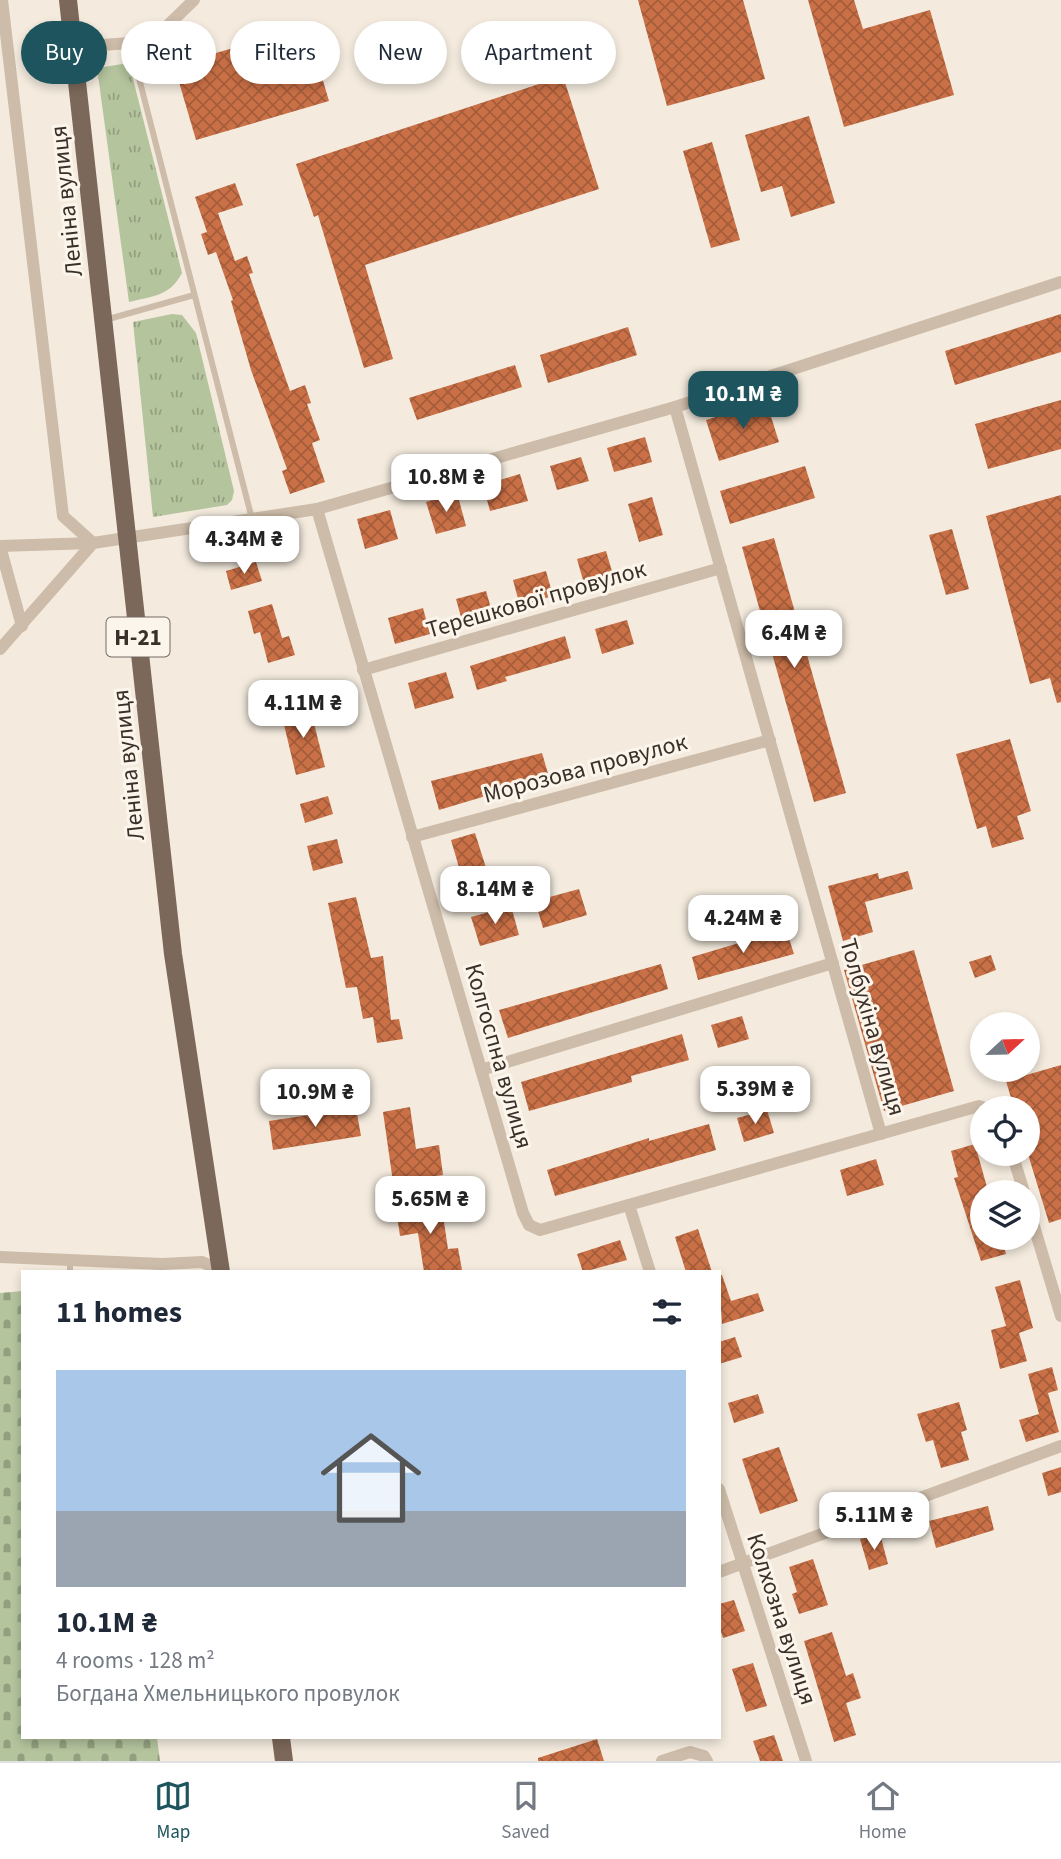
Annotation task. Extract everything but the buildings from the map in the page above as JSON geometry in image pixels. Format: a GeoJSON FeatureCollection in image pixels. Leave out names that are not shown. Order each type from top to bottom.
{"type":"FeatureCollection","features":[{"type":"Feature","properties":{"kind":"main road","name":"Леніна вулиця"},"geometry":{"type":"LineString","coordinates":[[68,0],[71,21]]}},
{"type":"Feature","properties":{"kind":"main road","name":"Леніна вулиця"},"geometry":{"type":"LineString","coordinates":[[78,84],[173,954],[220,1270]]}},
{"type":"Feature","properties":{"kind":"main road"},"geometry":{"type":"LineString","coordinates":[[284,1739],[284,1761]]}},
{"type":"Feature","properties":{"kind":"street"},"geometry":{"type":"LineString","coordinates":[[2,0],[63,516],[93,543]]}},
{"type":"Feature","properties":{"kind":"street"},"geometry":{"type":"LineString","coordinates":[[172,21],[194,0]]}},
{"type":"Feature","properties":{"kind":"street"},"geometry":{"type":"LineString","coordinates":[[22,626],[0,546],[93,543],[317,509],[675,407],[1061,282]]}},
{"type":"Feature","properties":{"kind":"street","name":"Толбухіна вулиця"},"geometry":{"type":"LineString","coordinates":[[675,407],[881,1134]]}},
{"type":"Feature","properties":{"kind":"street","name":"Колгоспна вулиця"},"geometry":{"type":"LineString","coordinates":[[317,509],[523,1213],[529,1225],[540,1230],[629,1205]]}},
{"type":"Feature","properties":{"kind":"street"},"geometry":{"type":"LineString","coordinates":[[0,649],[93,543]]}},
{"type":"Feature","properties":{"kind":"street","name":"Терешкової провулок"},"geometry":{"type":"LineString","coordinates":[[363,670],[721,568]]}},
{"type":"Feature","properties":{"kind":"street","name":"Морозова провулок"},"geometry":{"type":"LineString","coordinates":[[412,837],[770,740]]}},
{"type":"Feature","properties":{"kind":"street"},"geometry":{"type":"LineString","coordinates":[[481,1070],[833,963]]}},
{"type":"Feature","properties":{"kind":"street"},"geometry":{"type":"LineString","coordinates":[[649,1270],[629,1205],[970,1109]]}},
{"type":"Feature","properties":{"kind":"street"},"geometry":{"type":"LineString","coordinates":[[1040,1246],[1061,1316]]}},
{"type":"Feature","properties":{"kind":"street"},"geometry":{"type":"LineString","coordinates":[[0,1257],[70,1266],[202,1262],[218,1270]]}},
{"type":"Feature","properties":{"kind":"street"},"geometry":{"type":"LineString","coordinates":[[721,1571],[1061,1446]]}},
{"type":"Feature","properties":{"kind":"street","name":"Колхозна вулиця"},"geometry":{"type":"LineString","coordinates":[[721,1495],[806,1761]]}},
{"type":"Feature","properties":{"kind":"street"},"geometry":{"type":"LineString","coordinates":[[662,1761],[690,1752],[704,1756],[708,1761]]}},
{"type":"Feature","properties":{"kind":"lane"},"geometry":{"type":"LineString","coordinates":[[140,84],[252,519]]}},
{"type":"Feature","properties":{"kind":"lane"},"geometry":{"type":"LineString","coordinates":[[104,320],[194,295]]}},
{"type":"Feature","properties":{"kind":"green space"},"geometry":{"type":"Polygon","coordinates":[[[121,64],[121,84],[134,84],[182,273],[166,291],[129,302],[99,84],[107,84],[107,66],[121,64]]]}},
{"type":"Feature","properties":{"kind":"green space"},"geometry":{"type":"Polygon","coordinates":[[[172,314],[182,315],[196,333],[234,491],[232,500],[227,505],[153,517],[133,322],[172,314]]]}},
{"type":"Feature","properties":{"kind":"green space"},"geometry":{"type":"Polygon","coordinates":[[[21,1291],[21,1739],[157,1739],[160,1761],[0,1761],[0,1293],[21,1291]]]}}]}
